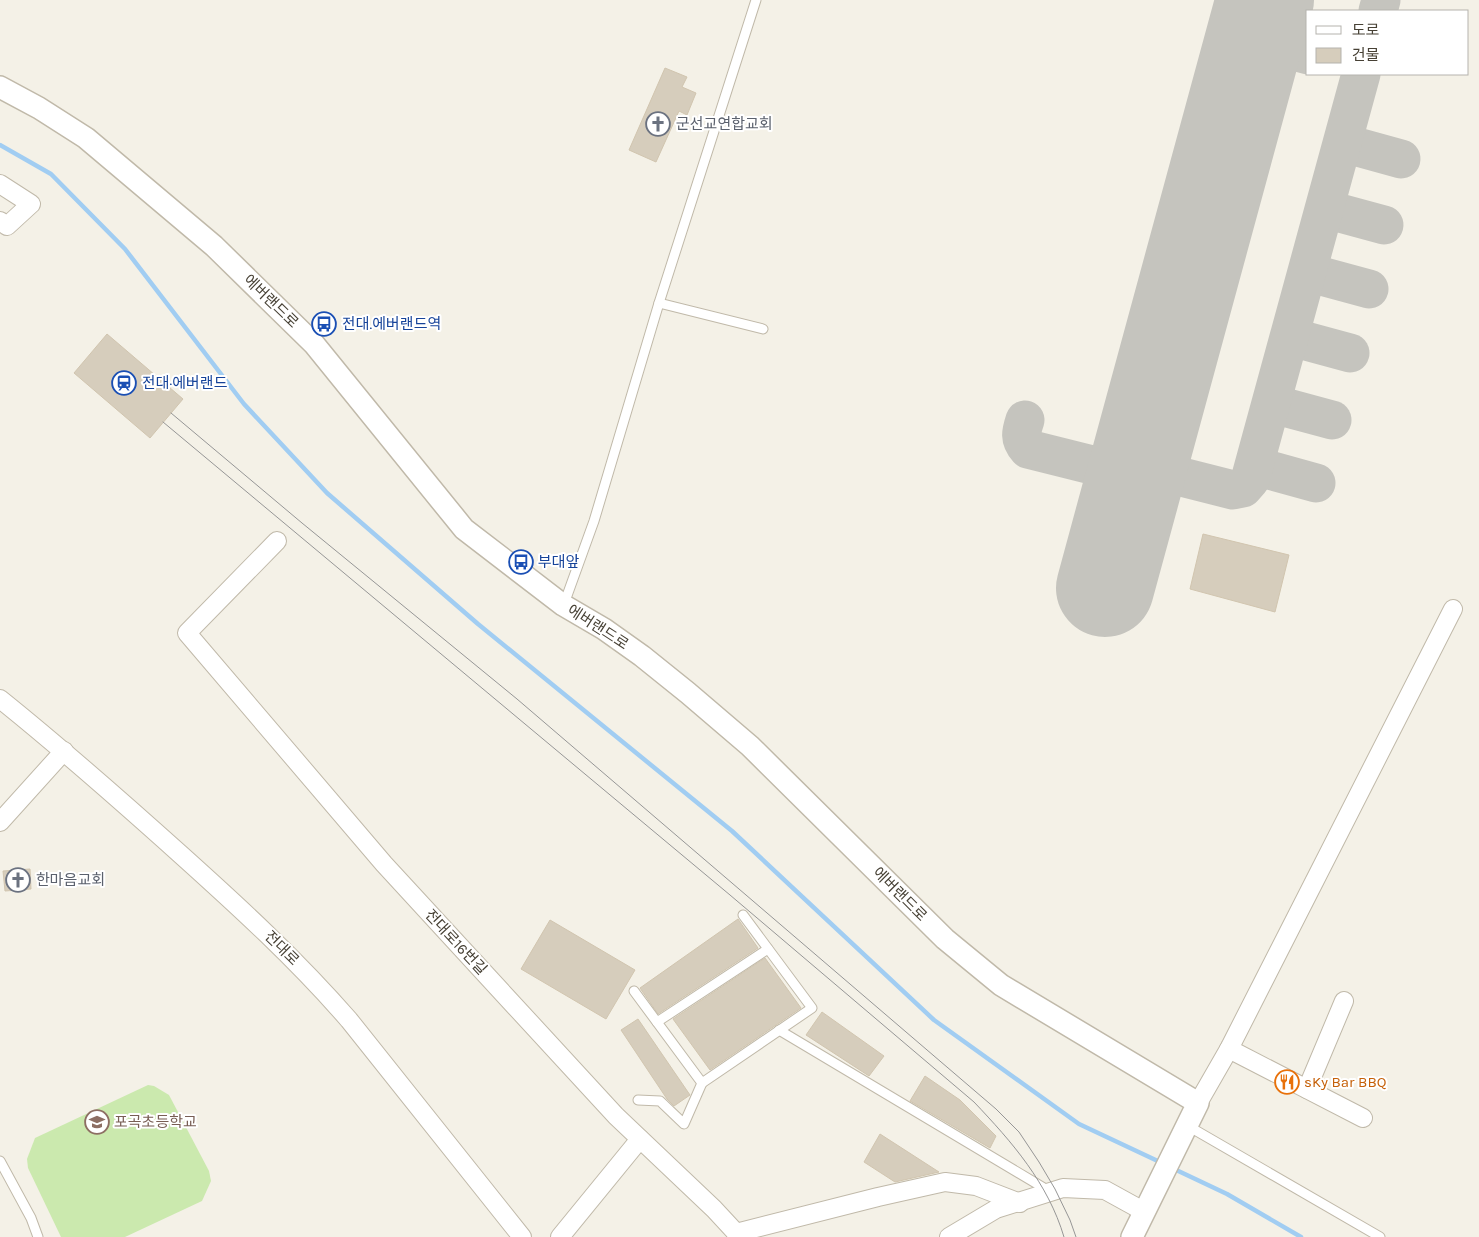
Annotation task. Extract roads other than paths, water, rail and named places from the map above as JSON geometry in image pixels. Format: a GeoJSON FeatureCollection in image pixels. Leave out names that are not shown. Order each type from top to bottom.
{"type":"FeatureCollection","features":[{"type":"Feature","properties":{"kind":"street","name":"에버랜드로"},"geometry":{"type":"LineString","coordinates":[[0,87],[39,108],[86,138],[214,246],[314,344],[464,529],[563,605],[604,629],[642,656],[688,693],[750,746],[945,939],[1002,985],[1198,1103]]}},
{"type":"Feature","properties":{"kind":"street"},"geometry":{"type":"LineString","coordinates":[[0,184],[31,204],[2,227]]}},
{"type":"Feature","properties":{"kind":"street","name":"전대로16번길"},"geometry":{"type":"LineString","coordinates":[[277,541],[187,633],[384,864],[616,1116],[714,1209],[738,1235]]}},
{"type":"Feature","properties":{"kind":"street"},"geometry":{"type":"LineString","coordinates":[[1132,1237],[1198,1103],[1229,1049],[1453,609]]}},
{"type":"Feature","properties":{"kind":"street","name":"전대로"},"geometry":{"type":"LineString","coordinates":[[0,699],[64,751],[259,925],[321,987],[522,1237]]}},
{"type":"Feature","properties":{"kind":"street"},"geometry":{"type":"LineString","coordinates":[[0,822],[64,751]]}},
{"type":"Feature","properties":{"kind":"street"},"geometry":{"type":"LineString","coordinates":[[1307,1089],[1344,1001]]}},
{"type":"Feature","properties":{"kind":"street"},"geometry":{"type":"LineString","coordinates":[[1229,1049],[1363,1118]]}},
{"type":"Feature","properties":{"kind":"street"},"geometry":{"type":"LineString","coordinates":[[560,1237],[640,1139]]}},
{"type":"Feature","properties":{"kind":"street"},"geometry":{"type":"LineString","coordinates":[[738,1235],[878,1197],[945,1182],[976,1186],[1020,1203]]}},
{"type":"Feature","properties":{"kind":"street"},"geometry":{"type":"LineString","coordinates":[[949,1237],[996,1209],[1064,1188],[1105,1190],[1148,1205]]}},
{"type":"Feature","properties":{"kind":"street"},"geometry":{"type":"LineString","coordinates":[[502,1211],[515,1237]]}},
{"type":"Feature","properties":{"kind":"lane"},"geometry":{"type":"LineString","coordinates":[[563,605],[594,520],[659,303],[756,0]]}},
{"type":"Feature","properties":{"kind":"lane"},"geometry":{"type":"LineString","coordinates":[[659,303],[763,329]]}},
{"type":"Feature","properties":{"kind":"lane"},"geometry":{"type":"LineString","coordinates":[[638,1100],[660,1101],[684,1124],[702,1083],[812,1008],[743,915]]}},
{"type":"Feature","properties":{"kind":"lane"},"geometry":{"type":"LineString","coordinates":[[657,1022],[768,948]]}},
{"type":"Feature","properties":{"kind":"lane"},"geometry":{"type":"LineString","coordinates":[[634,991],[702,1083]]}},
{"type":"Feature","properties":{"kind":"lane"},"geometry":{"type":"LineString","coordinates":[[780,1030],[1051,1192]]}},
{"type":"Feature","properties":{"kind":"lane"},"geometry":{"type":"LineString","coordinates":[[1184,1133],[1380,1237]]}},
{"type":"Feature","properties":{"kind":"lane"},"geometry":{"type":"LineString","coordinates":[[0,1161],[31,1218],[38,1237]]}},
{"type":"Feature","properties":{"kind":"waterway"},"geometry":{"type":"LineString","coordinates":[[0,145],[51,174],[125,249],[244,404],[327,493],[478,624],[732,831],[934,1020],[1079,1124],[1162,1163]]}},
{"type":"Feature","properties":{"kind":"waterway"},"geometry":{"type":"LineString","coordinates":[[1172,1168],[1227,1194],[1301,1237]]}},
{"type":"Feature","properties":{"kind":"tram line"},"geometry":{"type":"LineString","coordinates":[[171,413],[517,699],[996,1109],[1019,1132],[1039,1162],[1055,1189],[1076,1237]]}},
{"type":"Feature","properties":{"kind":"tram line"},"geometry":{"type":"LineString","coordinates":[[163,422],[730,895],[974,1102],[1002,1132],[1039,1181],[1049,1199],[1064,1237]]}},
{"type":"Feature","properties":{"kind":"place","name":"군선교연합교회"},"geometry":{"type":"Point","coordinates":[658,124]}},
{"type":"Feature","properties":{"kind":"place","name":"전대.에버랜드역"},"geometry":{"type":"Point","coordinates":[324,324]}},
{"type":"Feature","properties":{"kind":"place","name":"전대·에버랜드"},"geometry":{"type":"Point","coordinates":[124,383]}},
{"type":"Feature","properties":{"kind":"place","name":"부대앞"},"geometry":{"type":"Point","coordinates":[521,562]}},
{"type":"Feature","properties":{"kind":"place","name":"한마음교회"},"geometry":{"type":"Point","coordinates":[18,880]}},
{"type":"Feature","properties":{"kind":"place","name":"sKy Bar BBQ"},"geometry":{"type":"Point","coordinates":[1287,1082]}},
{"type":"Feature","properties":{"kind":"place","name":"포곡초등학교"},"geometry":{"type":"Point","coordinates":[97,1122]}}]}
